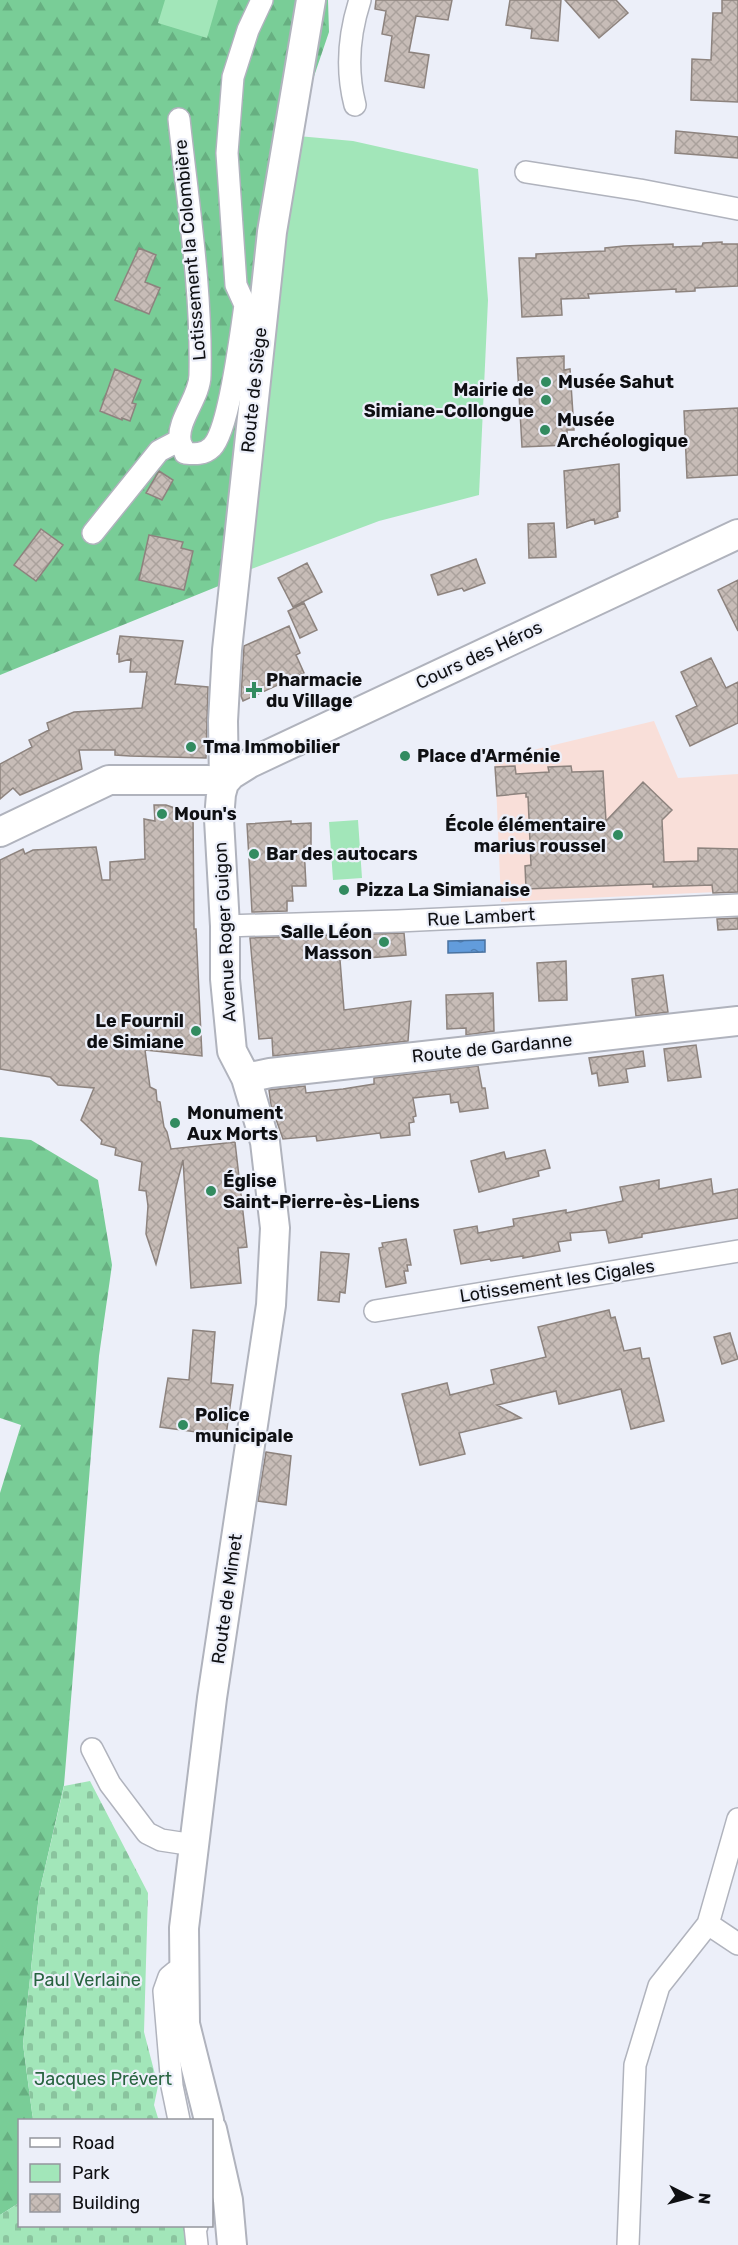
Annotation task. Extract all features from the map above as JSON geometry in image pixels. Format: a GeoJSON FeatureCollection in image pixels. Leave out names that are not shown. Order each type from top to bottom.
{"type":"FeatureCollection","features":[{"type":"Feature","properties":{"kind":"main road","name":"Route de Siège"},"geometry":{"type":"LineString","coordinates":[[224,783],[223,721],[227,650],[254,311],[272,232],[311,0]]}},
{"type":"Feature","properties":{"kind":"main road","name":"Cours des Héros"},"geometry":{"type":"LineString","coordinates":[[224,783],[250,763],[738,534]]}},
{"type":"Feature","properties":{"kind":"main road"},"geometry":{"type":"LineString","coordinates":[[0,832],[109,780],[208,780],[224,783]]}},
{"type":"Feature","properties":{"kind":"main road","name":"Avenue Roger Guigon"},"geometry":{"type":"LineString","coordinates":[[224,783],[220,794],[219,819],[225,926],[225,979],[232,1051],[246,1078]]}},
{"type":"Feature","properties":{"kind":"main road","name":"Route de Gardanne"},"geometry":{"type":"LineString","coordinates":[[246,1078],[270,1073],[738,1021]]}},
{"type":"Feature","properties":{"kind":"main road","name":"Route de Mimet"},"geometry":{"type":"LineString","coordinates":[[209,2119],[185,2024],[184,1928],[214,1686],[271,1305],[275,1228],[265,1142],[246,1078]]}},
{"type":"Feature","properties":{"kind":"main road"},"geometry":{"type":"LineString","coordinates":[[214,2147],[228,2200],[232,2245]]}},
{"type":"Feature","properties":{"kind":"street"},"geometry":{"type":"LineString","coordinates":[[254,311],[236,285],[227,153],[232,77],[248,30],[262,0]]}},
{"type":"Feature","properties":{"kind":"street"},"geometry":{"type":"LineString","coordinates":[[355,105],[351,80],[350,46],[353,20],[360,0]]}},
{"type":"Feature","properties":{"kind":"street","name":"Lotissement la Colombière"},"geometry":{"type":"LineString","coordinates":[[179,119],[199,314],[200,378],[195,400],[183,423],[180,440],[185,453],[198,454],[212,447],[224,421],[254,311]]}},
{"type":"Feature","properties":{"kind":"street"},"geometry":{"type":"LineString","coordinates":[[526,172],[640,190],[738,209]]}},
{"type":"Feature","properties":{"kind":"street"},"geometry":{"type":"LineString","coordinates":[[93,533],[159,451],[180,440]]}},
{"type":"Feature","properties":{"kind":"street","name":"Rue Lambert"},"geometry":{"type":"LineString","coordinates":[[225,926],[738,905]]}},
{"type":"Feature","properties":{"kind":"street","name":"Lotissement les Cigales"},"geometry":{"type":"LineString","coordinates":[[375,1311],[738,1251]]}},
{"type":"Feature","properties":{"kind":"street"},"geometry":{"type":"LineString","coordinates":[[92,1749],[110,1784],[147,1833],[161,1840],[194,1845]]}},
{"type":"Feature","properties":{"kind":"street"},"geometry":{"type":"LineString","coordinates":[[628,2245],[635,2065],[659,1986],[708,1924],[738,1819]]}},
{"type":"Feature","properties":{"kind":"street"},"geometry":{"type":"LineString","coordinates":[[708,1924],[738,1944]]}},
{"type":"Feature","properties":{"kind":"street"},"geometry":{"type":"LineString","coordinates":[[179,2119],[172,2086],[164,1991],[169,1977],[176,1972],[184,1972]]}},
{"type":"Feature","properties":{"kind":"shaded area","name":"École élémentaire marius roussel"},"geometry":{"type":"Polygon","coordinates":[[[654,721],[678,778],[738,774],[738,891],[501,902],[495,759],[654,721]]]}},
{"type":"Feature","properties":{"kind":"green space"},"geometry":{"type":"Polygon","coordinates":[[[0,0],[328,0],[329,32],[267,215],[226,583],[0,675],[0,0]]]}},
{"type":"Feature","properties":{"kind":"green space"},"geometry":{"type":"Polygon","coordinates":[[[165,0],[218,0],[207,38],[158,23],[165,0]]]}},
{"type":"Feature","properties":{"kind":"green space"},"geometry":{"type":"Polygon","coordinates":[[[298,136],[353,141],[478,169],[488,300],[479,495],[379,521],[246,571],[298,136]]]}},
{"type":"Feature","properties":{"kind":"green space"},"geometry":{"type":"Polygon","coordinates":[[[358,820],[362,878],[333,880],[329,822],[358,820]]]}},
{"type":"Feature","properties":{"kind":"green space"},"geometry":{"type":"Polygon","coordinates":[[[0,1137],[31,1140],[98,1180],[112,1265],[99,1356],[64,1785],[39,1894],[23,2044],[33,2119],[18,2119],[18,2204],[0,2215],[0,1493],[21,1425],[0,1418],[0,1137]]]}},
{"type":"Feature","properties":{"kind":"green space","name":"Paul Verlaine"},"geometry":{"type":"Polygon","coordinates":[[[90,1781],[148,1893],[144,2032],[158,2086],[154,2105],[160,2119],[33,2119],[23,2044],[39,1894],[64,1786],[90,1781]]]}},
{"type":"Feature","properties":{"kind":"green space"},"geometry":{"type":"Polygon","coordinates":[[[18,2204],[18,2227],[188,2227],[190,2245],[0,2245],[0,2215],[18,2204]]]}},
{"type":"Feature","properties":{"kind":"water"},"geometry":{"type":"Polygon","coordinates":[[[485,940],[485,952],[448,953],[448,941],[485,940]]]}},
{"type":"Feature","properties":{"kind":"building"},"geometry":{"type":"Polygon","coordinates":[[[376,0],[452,0],[448,20],[416,16],[409,52],[429,55],[424,88],[385,81],[392,36],[382,34],[386,11],[375,9],[376,0]]]}},
{"type":"Feature","properties":{"kind":"building"},"geometry":{"type":"Polygon","coordinates":[[[510,0],[561,0],[558,41],[531,38],[532,29],[506,25],[510,0]]]}},
{"type":"Feature","properties":{"kind":"building"},"geometry":{"type":"Polygon","coordinates":[[[565,0],[616,0],[628,13],[599,38],[565,0]]]}},
{"type":"Feature","properties":{"kind":"building"},"geometry":{"type":"Polygon","coordinates":[[[722,0],[738,0],[738,102],[691,100],[692,59],[711,60],[713,13],[722,13],[722,0]]]}},
{"type":"Feature","properties":{"kind":"building"},"geometry":{"type":"Polygon","coordinates":[[[676,131],[738,137],[738,158],[675,153],[676,131]]]}},
{"type":"Feature","properties":{"kind":"building"},"geometry":{"type":"Polygon","coordinates":[[[722,242],[722,244],[738,244],[738,286],[695,288],[695,291],[676,292],[676,289],[588,294],[589,298],[561,299],[562,315],[522,317],[519,258],[536,258],[536,254],[605,251],[605,248],[624,246],[673,244],[673,247],[702,246],[703,243],[722,242]]]}},
{"type":"Feature","properties":{"kind":"building"},"geometry":{"type":"Polygon","coordinates":[[[139,248],[156,255],[145,282],[160,288],[149,314],[115,300],[139,248]]]}},
{"type":"Feature","properties":{"kind":"building","name":"Mairie de Simiane-Collongue"},"geometry":{"type":"Polygon","coordinates":[[[564,356],[564,370],[570,369],[574,430],[567,430],[567,445],[522,447],[517,358],[564,356]]]}},
{"type":"Feature","properties":{"kind":"building"},"geometry":{"type":"Polygon","coordinates":[[[115,369],[141,380],[132,403],[136,404],[130,421],[100,411],[115,369]]]}},
{"type":"Feature","properties":{"kind":"building"},"geometry":{"type":"Polygon","coordinates":[[[738,408],[738,475],[687,478],[684,411],[738,408]]]}},
{"type":"Feature","properties":{"kind":"building"},"geometry":{"type":"Polygon","coordinates":[[[619,464],[620,511],[617,512],[618,517],[595,524],[594,519],[567,528],[564,471],[619,464]]]}},
{"type":"Feature","properties":{"kind":"building"},"geometry":{"type":"Polygon","coordinates":[[[159,471],[173,480],[162,500],[146,493],[159,471]]]}},
{"type":"Feature","properties":{"kind":"building"},"geometry":{"type":"Polygon","coordinates":[[[554,523],[556,557],[529,558],[528,524],[554,523]]]}},
{"type":"Feature","properties":{"kind":"building"},"geometry":{"type":"Polygon","coordinates":[[[41,529],[63,545],[36,581],[14,565],[41,529]]]}},
{"type":"Feature","properties":{"kind":"building"},"geometry":{"type":"Polygon","coordinates":[[[149,535],[183,542],[181,548],[193,551],[184,590],[139,580],[149,535]]]}},
{"type":"Feature","properties":{"kind":"building"},"geometry":{"type":"Polygon","coordinates":[[[476,559],[485,583],[464,591],[462,588],[438,595],[431,575],[476,559]]]}},
{"type":"Feature","properties":{"kind":"building"},"geometry":{"type":"Polygon","coordinates":[[[307,563],[322,592],[293,607],[278,578],[307,563]]]}},
{"type":"Feature","properties":{"kind":"building"},"geometry":{"type":"Polygon","coordinates":[[[738,580],[738,631],[718,590],[738,580]]]}},
{"type":"Feature","properties":{"kind":"building"},"geometry":{"type":"Polygon","coordinates":[[[304,603],[317,630],[300,638],[288,611],[304,603]]]}},
{"type":"Feature","properties":{"kind":"building"},"geometry":{"type":"Polygon","coordinates":[[[289,626],[300,653],[296,655],[304,673],[243,701],[241,696],[244,646],[289,626]]]}},
{"type":"Feature","properties":{"kind":"building"},"geometry":{"type":"Polygon","coordinates":[[[120,636],[183,641],[175,684],[208,687],[206,758],[130,756],[115,755],[115,750],[79,750],[82,769],[20,795],[13,788],[0,799],[0,764],[32,747],[29,740],[49,730],[47,723],[74,712],[142,708],[147,672],[130,672],[131,659],[119,662],[119,654],[117,654],[120,636]]]}},
{"type":"Feature","properties":{"kind":"building"},"geometry":{"type":"Polygon","coordinates":[[[711,658],[726,688],[738,682],[738,723],[690,746],[676,716],[697,706],[681,672],[711,658]]]}},
{"type":"Feature","properties":{"kind":"building"},"geometry":{"type":"Polygon","coordinates":[[[515,766],[516,774],[549,772],[548,767],[571,766],[572,772],[603,771],[606,821],[643,782],[672,810],[662,820],[664,862],[698,861],[698,848],[738,849],[738,892],[713,893],[712,885],[653,887],[653,884],[526,889],[525,866],[531,865],[528,797],[526,793],[497,796],[495,767],[515,766]]]}},
{"type":"Feature","properties":{"kind":"building"},"geometry":{"type":"Polygon","coordinates":[[[154,805],[166,805],[193,814],[194,929],[196,929],[202,1056],[145,1050],[150,1087],[156,1090],[171,1149],[235,1142],[247,1247],[238,1248],[241,1283],[191,1288],[183,1160],[156,1264],[146,1234],[148,1206],[146,1191],[139,1190],[142,1162],[115,1155],[116,1148],[101,1144],[102,1140],[81,1120],[94,1088],[58,1085],[50,1077],[0,1069],[0,860],[23,849],[25,854],[33,850],[96,847],[102,880],[110,880],[110,862],[145,859],[144,819],[155,821],[154,805]]]}},
{"type":"Feature","properties":{"kind":"building"},"geometry":{"type":"Polygon","coordinates":[[[291,821],[291,824],[311,823],[311,846],[304,846],[306,886],[292,886],[293,901],[287,901],[287,911],[252,912],[247,824],[291,821]]]}},
{"type":"Feature","properties":{"kind":"building"},"geometry":{"type":"Polygon","coordinates":[[[738,918],[738,929],[718,930],[717,919],[738,918]]]}},
{"type":"Feature","properties":{"kind":"building"},"geometry":{"type":"Polygon","coordinates":[[[404,933],[406,955],[340,960],[344,1010],[411,1001],[408,1041],[273,1056],[272,1038],[259,1039],[250,938],[404,933]]]}},
{"type":"Feature","properties":{"kind":"building"},"geometry":{"type":"Polygon","coordinates":[[[566,961],[567,1000],[539,1001],[537,963],[566,961]]]}},
{"type":"Feature","properties":{"kind":"building"},"geometry":{"type":"Polygon","coordinates":[[[663,975],[668,1012],[636,1016],[632,979],[663,975]]]}},
{"type":"Feature","properties":{"kind":"building"},"geometry":{"type":"Polygon","coordinates":[[[493,993],[494,1031],[466,1035],[466,1028],[447,1029],[446,995],[493,993]]]}},
{"type":"Feature","properties":{"kind":"building"},"geometry":{"type":"Polygon","coordinates":[[[696,1045],[701,1077],[668,1081],[664,1049],[696,1045]]]}},
{"type":"Feature","properties":{"kind":"building"},"geometry":{"type":"Polygon","coordinates":[[[643,1051],[645,1066],[626,1069],[628,1082],[599,1086],[597,1073],[592,1074],[589,1058],[643,1051]]]}},
{"type":"Feature","properties":{"kind":"building"},"geometry":{"type":"Polygon","coordinates":[[[478,1066],[488,1108],[460,1112],[458,1102],[451,1103],[450,1094],[413,1098],[416,1116],[413,1117],[414,1122],[409,1123],[410,1135],[381,1138],[380,1133],[317,1141],[316,1136],[283,1139],[271,1105],[269,1090],[305,1086],[306,1093],[343,1089],[374,1084],[374,1078],[478,1066]]]}},
{"type":"Feature","properties":{"kind":"building"},"geometry":{"type":"Polygon","coordinates":[[[545,1150],[550,1168],[538,1171],[539,1176],[479,1192],[471,1161],[504,1152],[506,1159],[545,1150]]]}},
{"type":"Feature","properties":{"kind":"building"},"geometry":{"type":"Polygon","coordinates":[[[711,1179],[713,1194],[738,1189],[738,1218],[642,1234],[642,1237],[609,1243],[606,1230],[570,1233],[571,1240],[558,1242],[560,1251],[523,1258],[523,1256],[491,1261],[490,1259],[461,1264],[454,1230],[477,1226],[478,1233],[514,1226],[513,1219],[566,1210],[566,1213],[623,1201],[620,1187],[659,1180],[659,1189],[711,1179]]]}},
{"type":"Feature","properties":{"kind":"building"},"geometry":{"type":"Polygon","coordinates":[[[406,1239],[411,1265],[407,1265],[408,1271],[404,1271],[406,1283],[386,1287],[379,1248],[383,1247],[382,1243],[406,1239]]]}},
{"type":"Feature","properties":{"kind":"building"},"geometry":{"type":"Polygon","coordinates":[[[321,1252],[349,1254],[345,1293],[340,1292],[339,1302],[318,1300],[321,1252]]]}},
{"type":"Feature","properties":{"kind":"building"},"geometry":{"type":"Polygon","coordinates":[[[609,1310],[611,1318],[615,1317],[624,1351],[640,1348],[642,1359],[649,1358],[664,1421],[631,1429],[621,1389],[559,1404],[556,1391],[497,1405],[521,1418],[459,1433],[465,1454],[420,1465],[402,1394],[447,1383],[450,1395],[494,1384],[491,1370],[546,1357],[538,1327],[609,1310]]]}},
{"type":"Feature","properties":{"kind":"building"},"geometry":{"type":"Polygon","coordinates":[[[193,1330],[215,1332],[211,1383],[233,1385],[226,1436],[160,1427],[168,1378],[189,1380],[193,1330]]]}},
{"type":"Feature","properties":{"kind":"building"},"geometry":{"type":"Polygon","coordinates":[[[730,1333],[738,1359],[722,1364],[714,1337],[730,1333]]]}},
{"type":"Feature","properties":{"kind":"building"},"geometry":{"type":"Polygon","coordinates":[[[266,1452],[291,1456],[286,1505],[258,1501],[266,1452]]]}},
{"type":"Feature","properties":{"kind":"place","name":"Musée Sahut"},"geometry":{"type":"Point","coordinates":[546,382]}},
{"type":"Feature","properties":{"kind":"place","name":"Mairie de Simiane-Collongue"},"geometry":{"type":"Point","coordinates":[546,400]}},
{"type":"Feature","properties":{"kind":"place","name":"Musée Archéologique"},"geometry":{"type":"Point","coordinates":[545,430]}},
{"type":"Feature","properties":{"kind":"place","name":"Pharmacie du Village"},"geometry":{"type":"Point","coordinates":[254,690]}},
{"type":"Feature","properties":{"kind":"place","name":"Tma Immobilier"},"geometry":{"type":"Point","coordinates":[191,747]}},
{"type":"Feature","properties":{"kind":"place","name":"Place d'Arménie"},"geometry":{"type":"Point","coordinates":[405,756]}},
{"type":"Feature","properties":{"kind":"place","name":"Moun's"},"geometry":{"type":"Point","coordinates":[162,814]}},
{"type":"Feature","properties":{"kind":"place","name":"École élémentaire marius roussel"},"geometry":{"type":"Point","coordinates":[618,835]}},
{"type":"Feature","properties":{"kind":"place","name":"Bar des autocars"},"geometry":{"type":"Point","coordinates":[254,854]}},
{"type":"Feature","properties":{"kind":"place","name":"Pizza La Simianaise"},"geometry":{"type":"Point","coordinates":[344,890]}},
{"type":"Feature","properties":{"kind":"place","name":"Salle Léon Masson"},"geometry":{"type":"Point","coordinates":[384,942]}},
{"type":"Feature","properties":{"kind":"place","name":"Le Fournil de Simiane"},"geometry":{"type":"Point","coordinates":[196,1031]}},
{"type":"Feature","properties":{"kind":"place","name":"Monument Aux Morts"},"geometry":{"type":"Point","coordinates":[175,1123]}},
{"type":"Feature","properties":{"kind":"place","name":"Église Saint-Pierre-ès-Liens"},"geometry":{"type":"Point","coordinates":[211,1191]}},
{"type":"Feature","properties":{"kind":"place","name":"Police municipale"},"geometry":{"type":"Point","coordinates":[183,1425]}},
{"type":"Feature","properties":{"kind":"park label","name":"Jacques Prévert"},"geometry":{"type":"Point","coordinates":[103,2079]}}]}
